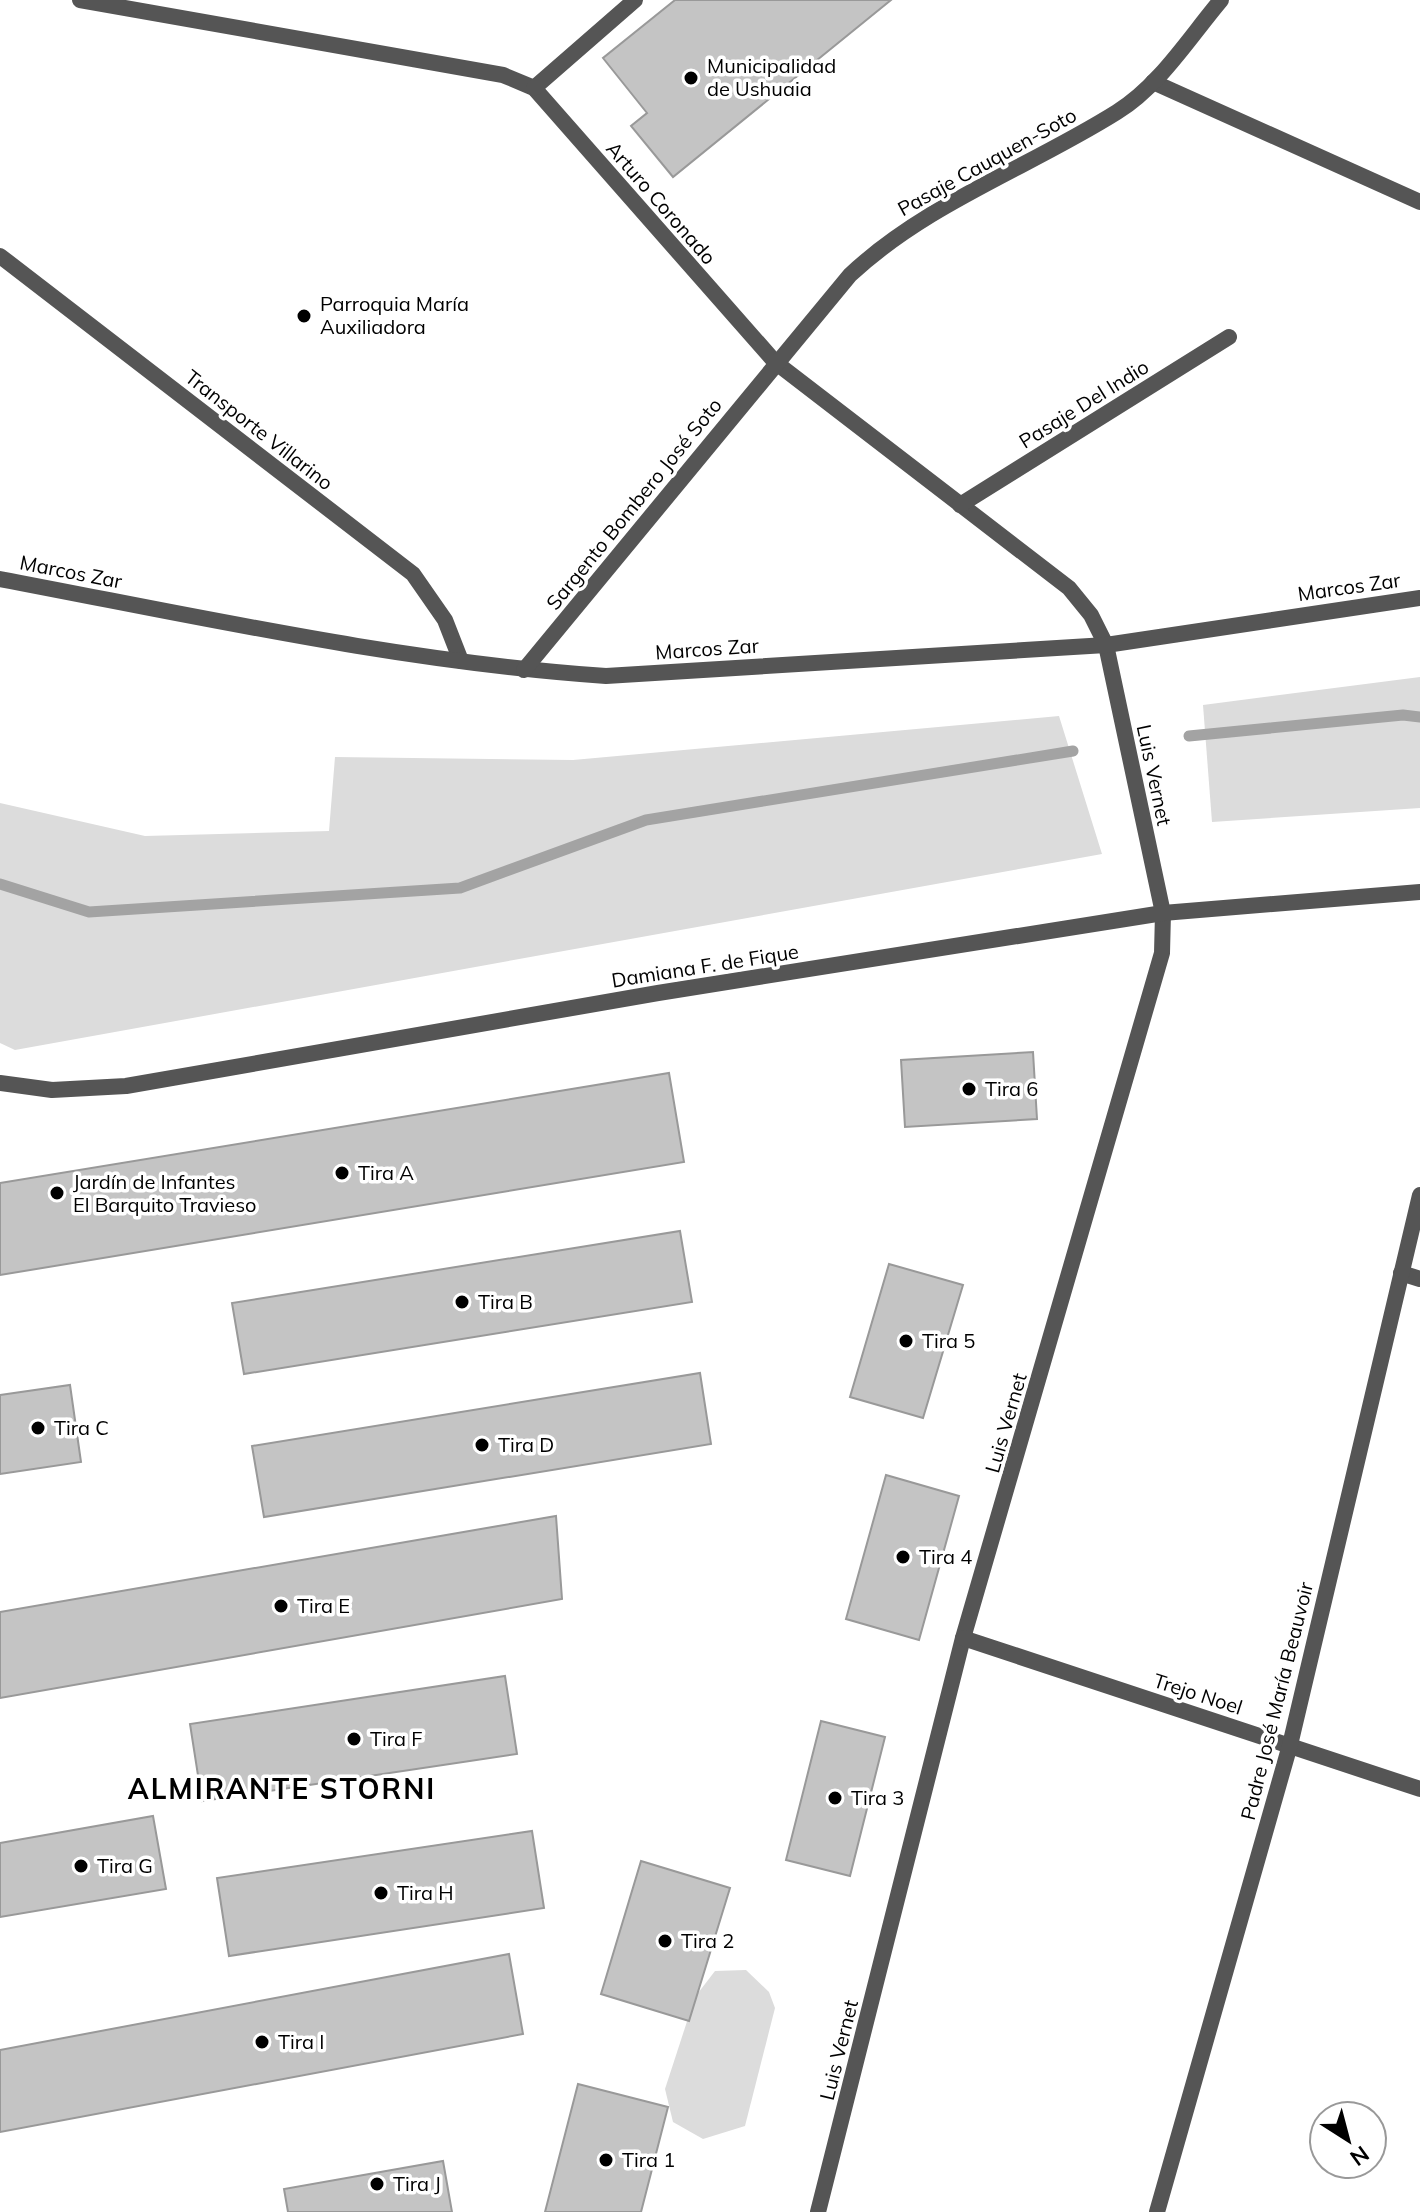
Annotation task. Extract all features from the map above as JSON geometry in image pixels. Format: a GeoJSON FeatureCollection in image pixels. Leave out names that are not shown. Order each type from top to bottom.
{"type":"FeatureCollection","features":[{"type":"Feature","properties":{"kind":"street","name":"Arturo Coronado"},"geometry":{"type":"LineString","coordinates":[[80,0],[503,75],[534,88],[775,362],[1069,588],[1091,615],[1106,645]]}},
{"type":"Feature","properties":{"kind":"street"},"geometry":{"type":"LineString","coordinates":[[534,88],[635,0]]}},
{"type":"Feature","properties":{"kind":"street","name":"Pasaje Cauquen-Soto"},"geometry":{"type":"LineString","coordinates":[[775,362],[850,275],[875,251],[912,225],[1119,111],[1153,82],[1221,0]]}},
{"type":"Feature","properties":{"kind":"street"},"geometry":{"type":"LineString","coordinates":[[1153,82],[1420,202]]}},
{"type":"Feature","properties":{"kind":"street","name":"Transporte Villarino"},"geometry":{"type":"LineString","coordinates":[[0,256],[413,574],[445,620],[461,661]]}},
{"type":"Feature","properties":{"kind":"street","name":"Pasaje Del Indio"},"geometry":{"type":"LineString","coordinates":[[960,505],[1229,337]]}},
{"type":"Feature","properties":{"kind":"street","name":"Sargento Bombero José Soto"},"geometry":{"type":"LineString","coordinates":[[524,670],[775,362]]}},
{"type":"Feature","properties":{"kind":"street","name":"Marcos Zar"},"geometry":{"type":"LineString","coordinates":[[0,579],[357,646],[524,670],[606,676],[1106,645],[1420,598]]}},
{"type":"Feature","properties":{"kind":"street","name":"Luis Vernet"},"geometry":{"type":"LineString","coordinates":[[818,2212],[963,1638],[1152,998],[1162,953],[1163,913],[1106,645]]}},
{"type":"Feature","properties":{"kind":"street","name":"Damiana F. de Fique"},"geometry":{"type":"LineString","coordinates":[[0,1083],[52,1090],[126,1086],[643,996],[1163,913],[1420,892]]}},
{"type":"Feature","properties":{"kind":"street","name":"Padre José María Beauvoir"},"geometry":{"type":"LineString","coordinates":[[1157,2212],[1290,1745],[1420,1195]]}},
{"type":"Feature","properties":{"kind":"street"},"geometry":{"type":"LineString","coordinates":[[1401,1273],[1420,1279]]}},
{"type":"Feature","properties":{"kind":"street","name":"Trejo Noel"},"geometry":{"type":"LineString","coordinates":[[963,1638],[1420,1789]]}},
{"type":"Feature","properties":{"kind":"shaded area"},"geometry":{"type":"Polygon","coordinates":[[[1420,677],[1420,808],[1212,822],[1203,705],[1420,677]]]}},
{"type":"Feature","properties":{"kind":"shaded area"},"geometry":{"type":"Polygon","coordinates":[[[1059,716],[1102,854],[15,1050],[0,1043],[0,803],[145,836],[329,831],[335,757],[573,760],[1059,716]]]}},
{"type":"Feature","properties":{"kind":"shaded area"},"geometry":{"type":"Polygon","coordinates":[[[746,1970],[769,1992],[775,2008],[745,2126],[703,2139],[673,2122],[665,2089],[695,1997],[715,1971],[746,1970]]]}},
{"type":"Feature","properties":{"kind":"building"},"geometry":{"type":"Polygon","coordinates":[[[675,0],[891,0],[673,177],[631,126],[647,113],[603,58],[675,0]]]}},
{"type":"Feature","properties":{"kind":"building","name":"Tira 6"},"geometry":{"type":"Polygon","coordinates":[[[1033,1052],[1037,1119],[905,1127],[901,1060],[1033,1052]]]}},
{"type":"Feature","properties":{"kind":"building","name":"Tira A"},"geometry":{"type":"Polygon","coordinates":[[[669,1073],[684,1162],[0,1275],[0,1183],[669,1073]]]}},
{"type":"Feature","properties":{"kind":"building","name":"Tira B"},"geometry":{"type":"Polygon","coordinates":[[[680,1231],[692,1302],[244,1374],[232,1303],[680,1231]]]}},
{"type":"Feature","properties":{"kind":"building","name":"Tira 5"},"geometry":{"type":"Polygon","coordinates":[[[889,1264],[963,1285],[923,1418],[850,1397],[889,1264]]]}},
{"type":"Feature","properties":{"kind":"building","name":"Tira D"},"geometry":{"type":"Polygon","coordinates":[[[700,1373],[711,1444],[264,1517],[252,1446],[700,1373]]]}},
{"type":"Feature","properties":{"kind":"building","name":"Tira C"},"geometry":{"type":"Polygon","coordinates":[[[70,1385],[81,1462],[0,1474],[0,1395],[70,1385]]]}},
{"type":"Feature","properties":{"kind":"building","name":"Tira 4"},"geometry":{"type":"Polygon","coordinates":[[[886,1475],[959,1496],[919,1640],[846,1619],[886,1475]]]}},
{"type":"Feature","properties":{"kind":"building","name":"Tira E"},"geometry":{"type":"Polygon","coordinates":[[[556,1516],[562,1599],[0,1698],[0,1612],[556,1516]]]}},
{"type":"Feature","properties":{"kind":"building","name":"Tira F"},"geometry":{"type":"Polygon","coordinates":[[[505,1676],[517,1754],[202,1801],[190,1724],[505,1676]]]}},
{"type":"Feature","properties":{"kind":"building","name":"Tira 3"},"geometry":{"type":"Polygon","coordinates":[[[821,1721],[885,1737],[850,1876],[786,1860],[821,1721]]]}},
{"type":"Feature","properties":{"kind":"building","name":"Tira G"},"geometry":{"type":"Polygon","coordinates":[[[153,1816],[166,1889],[0,1917],[0,1843],[153,1816]]]}},
{"type":"Feature","properties":{"kind":"building","name":"Tira H"},"geometry":{"type":"Polygon","coordinates":[[[532,1831],[544,1908],[229,1956],[217,1878],[532,1831]]]}},
{"type":"Feature","properties":{"kind":"building","name":"Tira 2"},"geometry":{"type":"Polygon","coordinates":[[[641,1861],[730,1888],[689,2021],[601,1994],[641,1861]]]}},
{"type":"Feature","properties":{"kind":"building","name":"Tira I"},"geometry":{"type":"Polygon","coordinates":[[[509,1954],[523,2034],[0,2132],[0,2050],[509,1954]]]}},
{"type":"Feature","properties":{"kind":"building","name":"Tira 1"},"geometry":{"type":"Polygon","coordinates":[[[578,2084],[668,2107],[641,2212],[545,2212],[578,2084]]]}},
{"type":"Feature","properties":{"kind":"building","name":"Tira J"},"geometry":{"type":"Polygon","coordinates":[[[443,2161],[452,2212],[288,2212],[284,2189],[443,2161]]]}},
{"type":"Feature","properties":{"kind":"waterway"},"geometry":{"type":"LineString","coordinates":[[1189,736],[1403,715],[1420,717]]}},
{"type":"Feature","properties":{"kind":"waterway"},"geometry":{"type":"LineString","coordinates":[[0,884],[89,912],[460,888],[646,820],[1073,751]]}},
{"type":"Feature","properties":{"kind":"place","name":"Municipalidad de Ushuaia"},"geometry":{"type":"Point","coordinates":[691,78]}},
{"type":"Feature","properties":{"kind":"place","name":"Parroquia María Auxiliadora"},"geometry":{"type":"Point","coordinates":[304,316]}},
{"type":"Feature","properties":{"kind":"place","name":"Tira 6"},"geometry":{"type":"Point","coordinates":[969,1089]}},
{"type":"Feature","properties":{"kind":"place","name":"Tira A"},"geometry":{"type":"Point","coordinates":[342,1173]}},
{"type":"Feature","properties":{"kind":"place","name":"Jardín de Infantes El Barquito Travieso"},"geometry":{"type":"Point","coordinates":[57,1193]}},
{"type":"Feature","properties":{"kind":"place","name":"Tira B"},"geometry":{"type":"Point","coordinates":[462,1302]}},
{"type":"Feature","properties":{"kind":"place","name":"Tira 5"},"geometry":{"type":"Point","coordinates":[906,1341]}},
{"type":"Feature","properties":{"kind":"place","name":"Tira C"},"geometry":{"type":"Point","coordinates":[38,1428]}},
{"type":"Feature","properties":{"kind":"place","name":"Tira D"},"geometry":{"type":"Point","coordinates":[482,1445]}},
{"type":"Feature","properties":{"kind":"place","name":"Tira 4"},"geometry":{"type":"Point","coordinates":[903,1557]}},
{"type":"Feature","properties":{"kind":"place","name":"Tira E"},"geometry":{"type":"Point","coordinates":[281,1606]}},
{"type":"Feature","properties":{"kind":"place","name":"Tira F"},"geometry":{"type":"Point","coordinates":[354,1739]}},
{"type":"Feature","properties":{"kind":"place","name":"Tira 3"},"geometry":{"type":"Point","coordinates":[835,1798]}},
{"type":"Feature","properties":{"kind":"place","name":"Tira G"},"geometry":{"type":"Point","coordinates":[81,1866]}},
{"type":"Feature","properties":{"kind":"place","name":"Tira H"},"geometry":{"type":"Point","coordinates":[381,1893]}},
{"type":"Feature","properties":{"kind":"place","name":"Tira 2"},"geometry":{"type":"Point","coordinates":[665,1941]}},
{"type":"Feature","properties":{"kind":"place","name":"Tira I"},"geometry":{"type":"Point","coordinates":[262,2042]}},
{"type":"Feature","properties":{"kind":"place","name":"Tira 1"},"geometry":{"type":"Point","coordinates":[606,2160]}},
{"type":"Feature","properties":{"kind":"place","name":"Tira J"},"geometry":{"type":"Point","coordinates":[377,2184]}},
{"type":"Feature","properties":{"kind":"district","name":"ALMIRANTE STORNI"},"geometry":{"type":"Point","coordinates":[282,1789]}}]}
